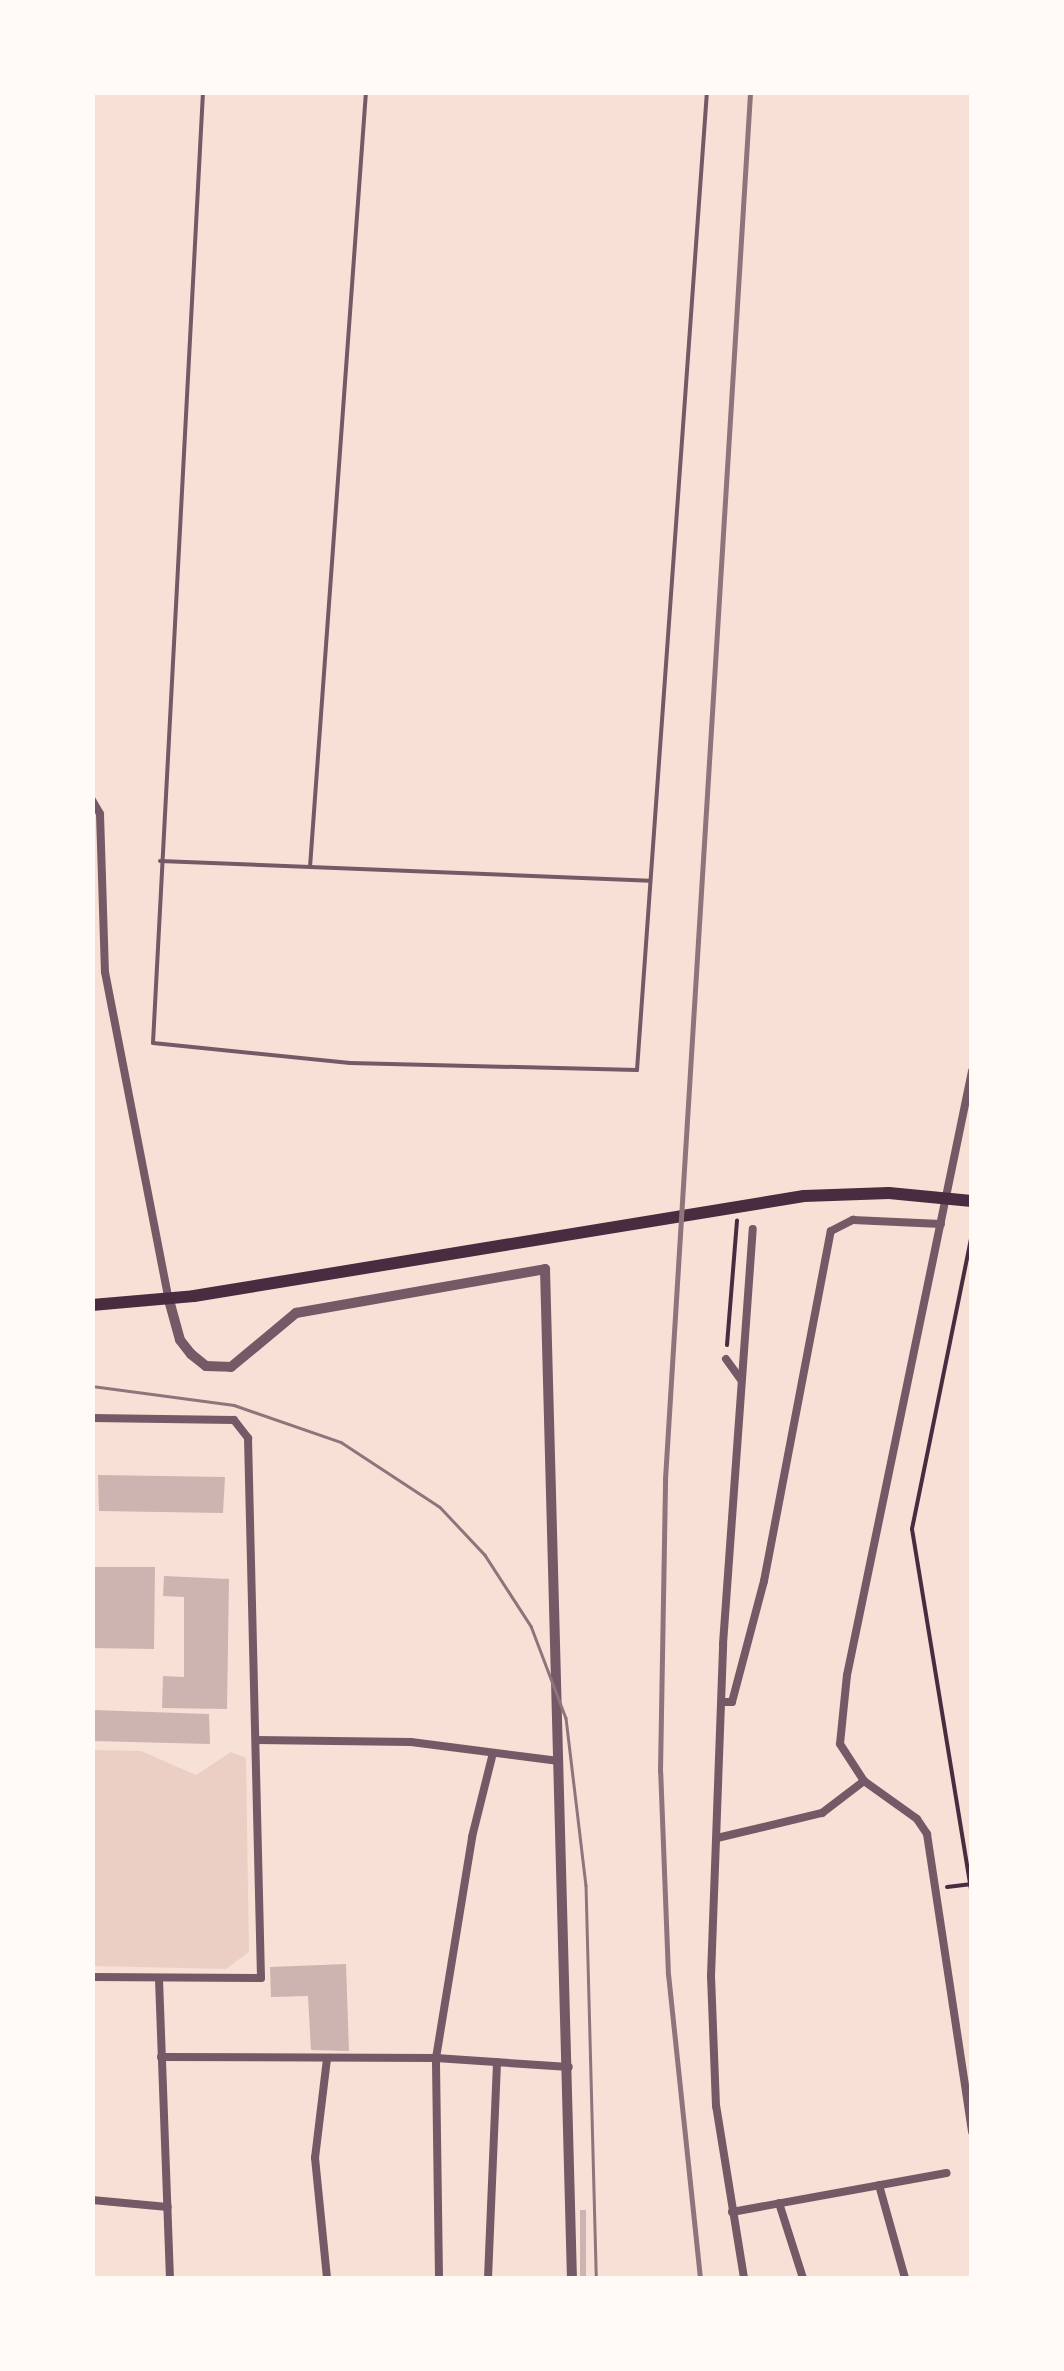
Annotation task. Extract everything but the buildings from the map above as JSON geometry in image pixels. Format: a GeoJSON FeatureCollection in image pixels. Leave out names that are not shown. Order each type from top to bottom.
{"type":"FeatureCollection","features":[{"type":"Feature","properties":{"kind":"main road"},"geometry":{"type":"LineString","coordinates":[[92,1305],[169,1300],[738,1205],[889,1194],[972,1201]]}},
{"type":"Feature","properties":{"kind":"street"},"geometry":{"type":"LineString","coordinates":[[92,800],[100,814],[103,956],[169,1300],[180,1340],[191,1354],[206,1366],[231,1367],[296,1313],[545,1269],[572,2278]]}},
{"type":"Feature","properties":{"kind":"street"},"geometry":{"type":"LineString","coordinates":[[972,1071],[842,1709],[840,1744],[864,1781],[918,1818],[934,1856],[972,2132]]}},
{"type":"Feature","properties":{"kind":"street"},"geometry":{"type":"LineString","coordinates":[[724,1702],[732,1702],[764,1581],[831,1231],[853,1220],[941,1224]]}},
{"type":"Feature","properties":{"kind":"street"},"geometry":{"type":"LineString","coordinates":[[744,2278],[712,2065],[717,1838],[741,1380],[753,1229]]}},
{"type":"Feature","properties":{"kind":"street"},"geometry":{"type":"LineString","coordinates":[[726,1359],[741,1380]]}},
{"type":"Feature","properties":{"kind":"street"},"geometry":{"type":"LineString","coordinates":[[92,1418],[234,1420],[248,1438],[261,1978],[92,1977]]}},
{"type":"Feature","properties":{"kind":"street"},"geometry":{"type":"LineString","coordinates":[[257,1740],[411,1742],[492,1756],[559,1761]]}},
{"type":"Feature","properties":{"kind":"street"},"geometry":{"type":"LineString","coordinates":[[439,2278],[436,2058],[472,1837],[492,1756]]}},
{"type":"Feature","properties":{"kind":"street"},"geometry":{"type":"LineString","coordinates":[[717,1838],[822,1813],[864,1781]]}},
{"type":"Feature","properties":{"kind":"street"},"geometry":{"type":"LineString","coordinates":[[159,1979],[170,2278]]}},
{"type":"Feature","properties":{"kind":"street"},"geometry":{"type":"LineString","coordinates":[[162,2058],[436,2058],[569,2067]]}},
{"type":"Feature","properties":{"kind":"street"},"geometry":{"type":"LineString","coordinates":[[327,2278],[315,2158],[328,2059]]}},
{"type":"Feature","properties":{"kind":"street"},"geometry":{"type":"LineString","coordinates":[[488,2278],[497,2062]]}},
{"type":"Feature","properties":{"kind":"street"},"geometry":{"type":"LineString","coordinates":[[732,2212],[946,2172]]}},
{"type":"Feature","properties":{"kind":"street"},"geometry":{"type":"LineString","coordinates":[[879,2185],[904,2278]]}},
{"type":"Feature","properties":{"kind":"street"},"geometry":{"type":"LineString","coordinates":[[92,2200],[168,2206]]}},
{"type":"Feature","properties":{"kind":"street"},"geometry":{"type":"LineString","coordinates":[[780,2203],[804,2278]]}},
{"type":"Feature","properties":{"kind":"lane"},"geometry":{"type":"LineString","coordinates":[[203,92],[153,1042],[350,1063],[638,1070],[707,92]]}},
{"type":"Feature","properties":{"kind":"lane"},"geometry":{"type":"LineString","coordinates":[[310,867],[366,92]]}},
{"type":"Feature","properties":{"kind":"lane"},"geometry":{"type":"LineString","coordinates":[[160,860],[652,882]]}},
{"type":"Feature","properties":{"kind":"path"},"geometry":{"type":"LineString","coordinates":[[726,1359],[737,1220]]}},
{"type":"Feature","properties":{"kind":"path"},"geometry":{"type":"LineString","coordinates":[[972,1234],[912,1529],[972,1896]]}},
{"type":"Feature","properties":{"kind":"path"},"geometry":{"type":"LineString","coordinates":[[937,1888],[970,1884]]}},
{"type":"Feature","properties":{"kind":"shaded area"},"geometry":{"type":"Polygon","coordinates":[[[93,1750],[141,1751],[196,1775],[231,1752],[246,1758],[249,1952],[226,1969],[93,1966],[93,1750]]]}},
{"type":"Feature","properties":{"kind":"tram line"},"geometry":{"type":"LineString","coordinates":[[92,1386],[234,1405],[341,1442],[440,1507],[485,1555],[531,1626],[566,1718],[586,1885],[596,2278]]}},
{"type":"Feature","properties":{"kind":"railway"},"geometry":{"type":"LineString","coordinates":[[700,2278],[668,1975],[660,1771],[665,1479],[750,92]]}}]}
